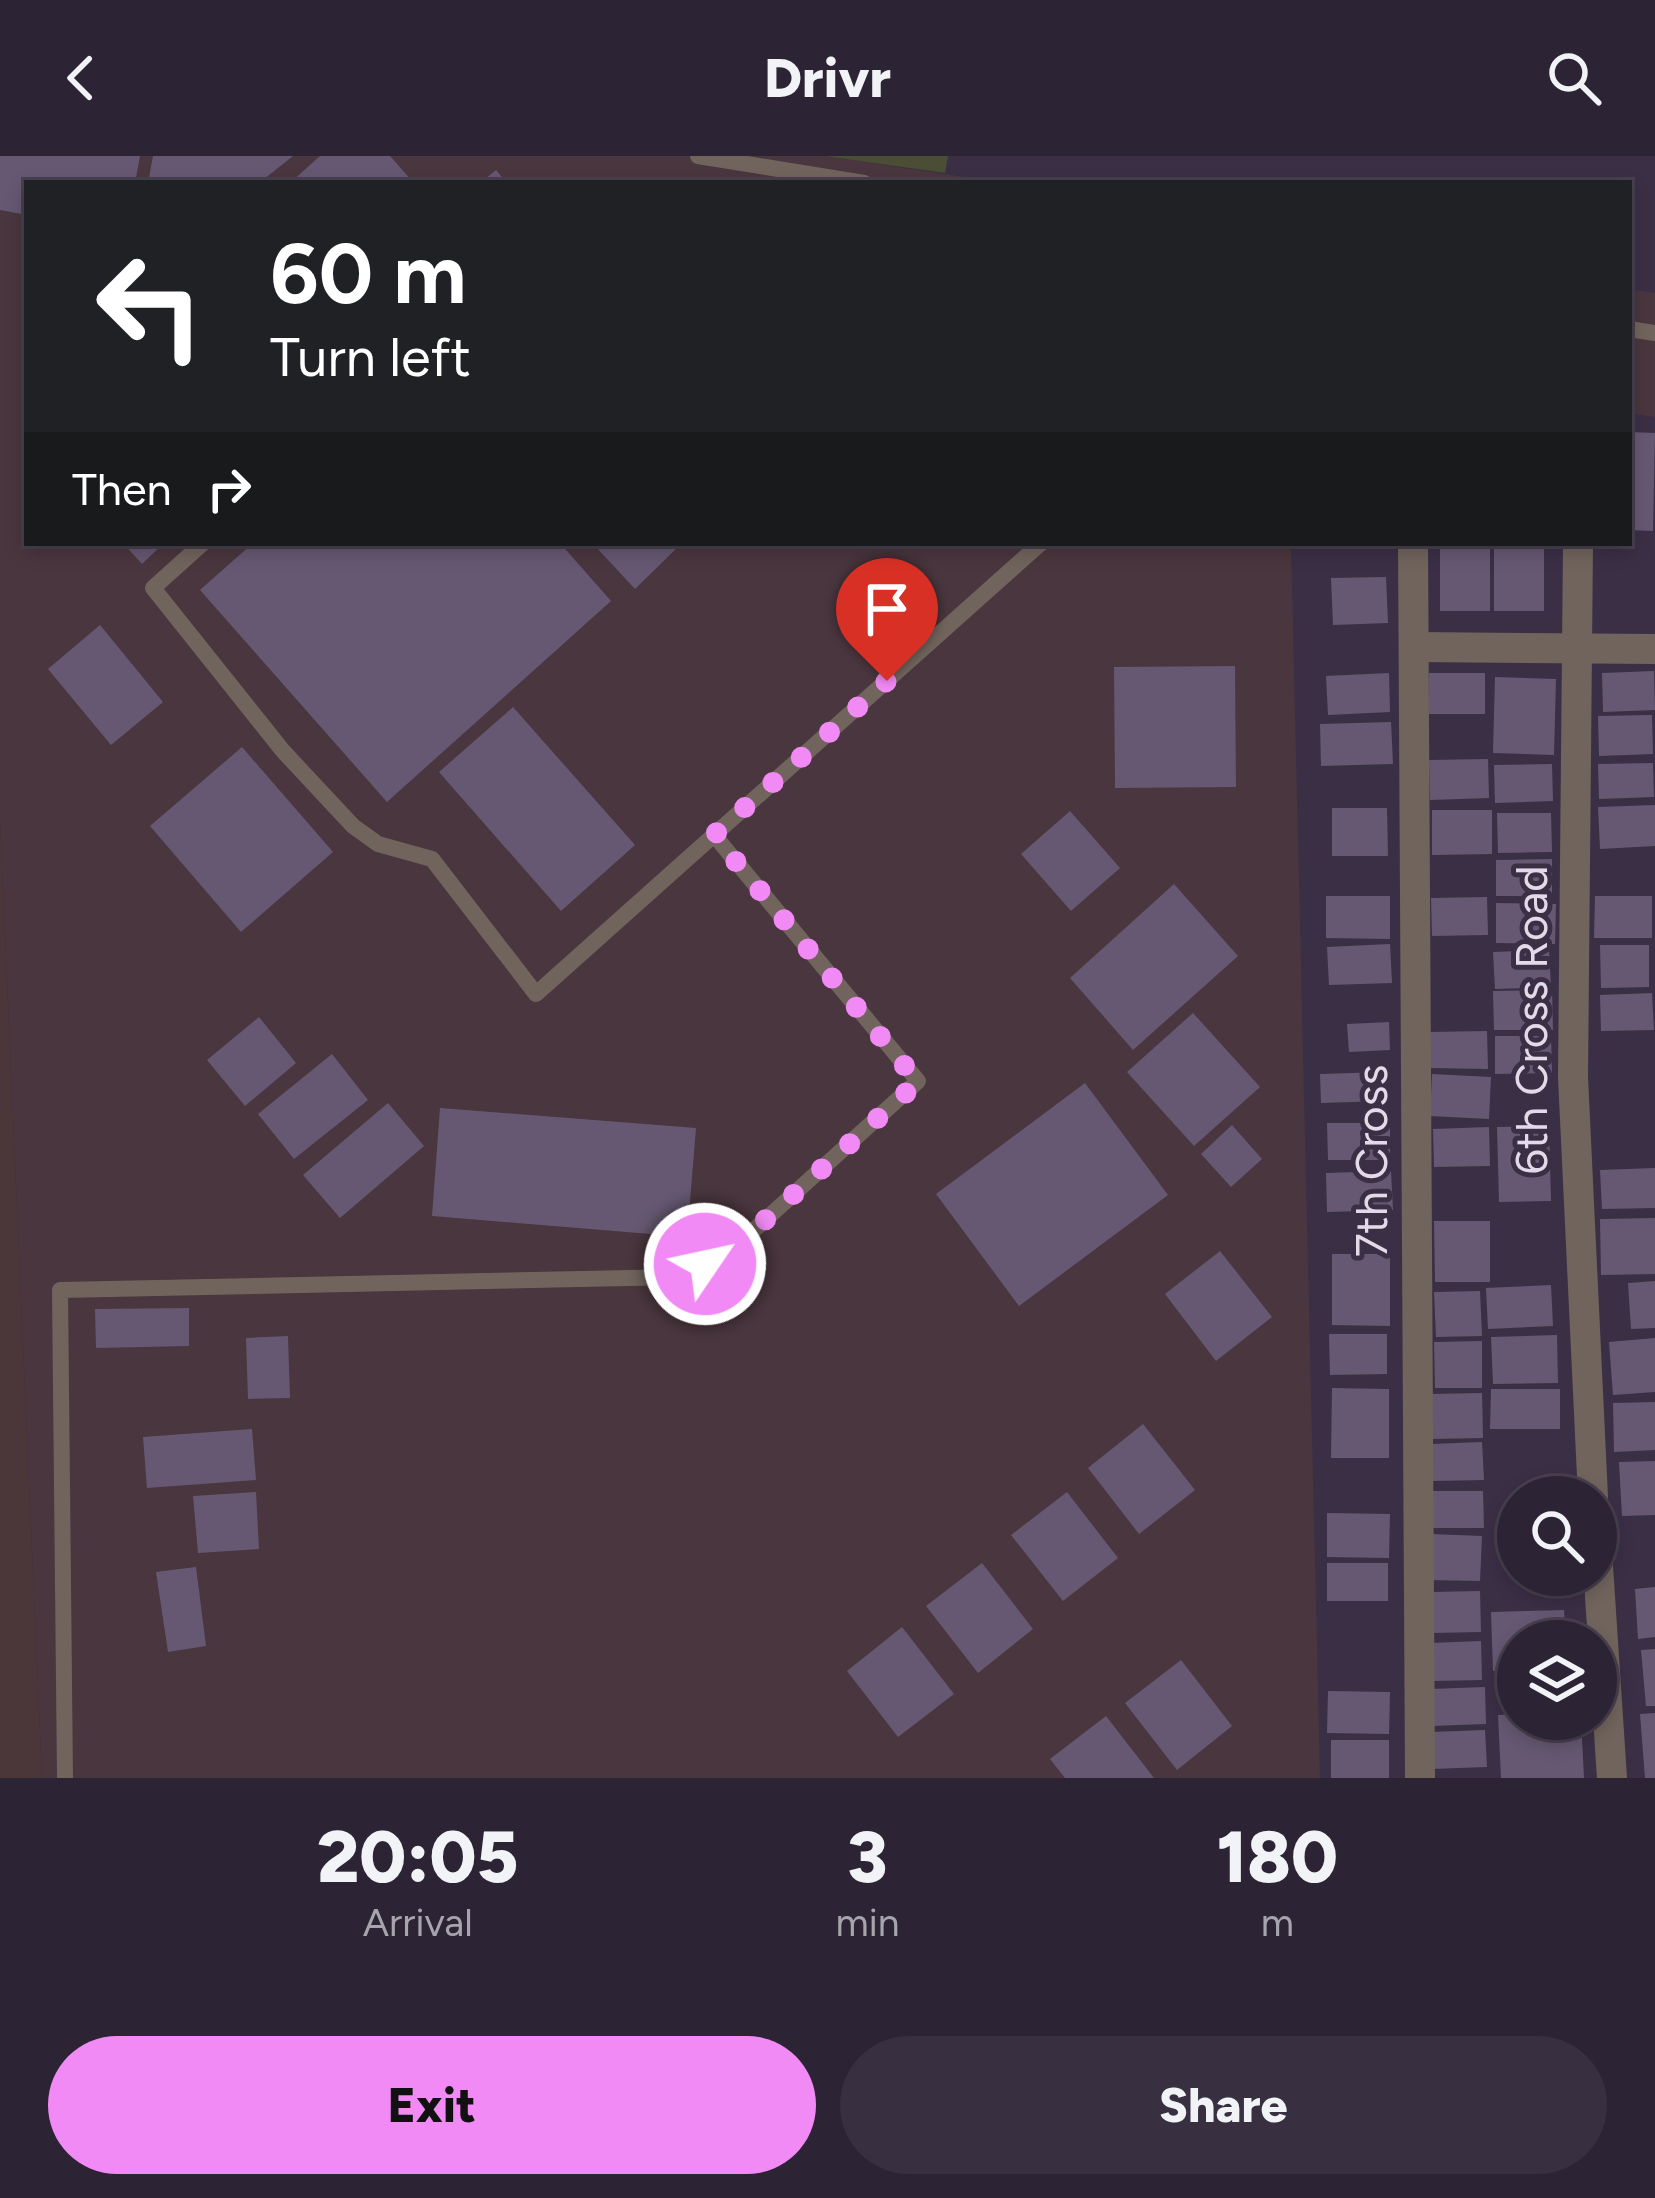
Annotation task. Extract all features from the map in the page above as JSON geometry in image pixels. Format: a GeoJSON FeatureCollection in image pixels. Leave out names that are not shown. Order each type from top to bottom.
{"type":"FeatureCollection","features":[{"type":"Feature","properties":{"kind":"street","name":"7th Cross"},"geometry":{"type":"LineString","coordinates":[[1413,546],[1420,1778]]}},
{"type":"Feature","properties":{"kind":"street","name":"6th Cross Road"},"geometry":{"type":"LineString","coordinates":[[1578,546],[1573,1100],[1593,1476]]}},
{"type":"Feature","properties":{"kind":"street"},"geometry":{"type":"LineString","coordinates":[[1414,647],[1655,649]]}},
{"type":"Feature","properties":{"kind":"street"},"geometry":{"type":"LineString","coordinates":[[1600,1596],[1612,1778]]}},
{"type":"Feature","properties":{"kind":"lane"},"geometry":{"type":"LineString","coordinates":[[698,156],[845,180]]}},
{"type":"Feature","properties":{"kind":"lane"},"geometry":{"type":"LineString","coordinates":[[199,546],[153,588],[284,751],[353,826],[378,844],[432,859],[536,994],[1038,546]]}},
{"type":"Feature","properties":{"kind":"lane"},"geometry":{"type":"LineString","coordinates":[[65,1778],[61,1290],[678,1277],[732,1250],[918,1082],[714,835]]}},
{"type":"Feature","properties":{"kind":"shaded area"},"geometry":{"type":"Polygon","coordinates":[[[0,156],[824,156],[985,180],[24,180],[24,546],[1291,546],[1320,1778],[42,1778],[0,820],[0,156]]]}},
{"type":"Feature","properties":{"kind":"shaded area"},"geometry":{"type":"Polygon","coordinates":[[[1632,289],[1655,293],[1655,417],[1632,413],[1632,289]]]}},
{"type":"Feature","properties":{"kind":"shaded area"},"geometry":{"type":"Polygon","coordinates":[[[0,820],[42,1778],[0,1778],[0,820]]]}},
{"type":"Feature","properties":{"kind":"green space"},"geometry":{"type":"Polygon","coordinates":[[[824,156],[948,156],[945,173],[824,156]]]}},
{"type":"Feature","properties":{"kind":"building"},"geometry":{"type":"Polygon","coordinates":[[[0,156],[140,156],[136,180],[24,180],[24,214],[0,210],[0,156]]]}},
{"type":"Feature","properties":{"kind":"building"},"geometry":{"type":"Polygon","coordinates":[[[153,156],[293,156],[263,180],[149,180],[153,156]]]}},
{"type":"Feature","properties":{"kind":"building"},"geometry":{"type":"Polygon","coordinates":[[[320,156],[390,156],[411,180],[293,180],[320,156]]]}},
{"type":"Feature","properties":{"kind":"building"},"geometry":{"type":"Polygon","coordinates":[[[496,170],[504,180],[484,180],[496,170]]]}},
{"type":"Feature","properties":{"kind":"building"},"geometry":{"type":"Polygon","coordinates":[[[1632,432],[1655,433],[1653,531],[1632,530],[1632,432]]]}},
{"type":"Feature","properties":{"kind":"building"},"geometry":{"type":"Polygon","coordinates":[[[126,546],[161,546],[142,564],[126,546]]]}},
{"type":"Feature","properties":{"kind":"building"},"geometry":{"type":"Polygon","coordinates":[[[250,546],[563,546],[611,601],[387,802],[200,590],[250,546]]]}},
{"type":"Feature","properties":{"kind":"building"},"geometry":{"type":"Polygon","coordinates":[[[597,546],[679,546],[635,589],[597,546]]]}},
{"type":"Feature","properties":{"kind":"building"},"geometry":{"type":"Polygon","coordinates":[[[1440,546],[1490,546],[1490,611],[1440,611],[1440,546]]]}},
{"type":"Feature","properties":{"kind":"building"},"geometry":{"type":"Polygon","coordinates":[[[1494,546],[1544,546],[1544,611],[1494,611],[1494,546]]]}},
{"type":"Feature","properties":{"kind":"building"},"geometry":{"type":"Polygon","coordinates":[[[1386,577],[1388,623],[1333,625],[1331,578],[1386,577]]]}},
{"type":"Feature","properties":{"kind":"building"},"geometry":{"type":"Polygon","coordinates":[[[100,625],[163,702],[111,745],[48,669],[100,625]]]}},
{"type":"Feature","properties":{"kind":"building"},"geometry":{"type":"Polygon","coordinates":[[[1235,666],[1236,787],[1115,788],[1114,667],[1235,666]]]}},
{"type":"Feature","properties":{"kind":"building"},"geometry":{"type":"Polygon","coordinates":[[[1654,671],[1655,710],[1603,712],[1602,673],[1654,671]]]}},
{"type":"Feature","properties":{"kind":"building"},"geometry":{"type":"Polygon","coordinates":[[[1389,673],[1390,712],[1328,715],[1326,676],[1389,673]]]}},
{"type":"Feature","properties":{"kind":"building"},"geometry":{"type":"Polygon","coordinates":[[[1429,673],[1485,673],[1485,714],[1429,714],[1429,673]]]}},
{"type":"Feature","properties":{"kind":"building"},"geometry":{"type":"Polygon","coordinates":[[[1495,677],[1556,679],[1554,755],[1493,753],[1495,677]]]}},
{"type":"Feature","properties":{"kind":"building"},"geometry":{"type":"Polygon","coordinates":[[[513,707],[635,845],[561,911],[439,772],[513,707]]]}},
{"type":"Feature","properties":{"kind":"building"},"geometry":{"type":"Polygon","coordinates":[[[1652,715],[1653,754],[1599,756],[1598,716],[1652,715]]]}},
{"type":"Feature","properties":{"kind":"building"},"geometry":{"type":"Polygon","coordinates":[[[1391,722],[1393,764],[1321,766],[1320,724],[1391,722]]]}},
{"type":"Feature","properties":{"kind":"building"},"geometry":{"type":"Polygon","coordinates":[[[242,747],[333,852],[241,932],[150,826],[242,747]]]}},
{"type":"Feature","properties":{"kind":"building"},"geometry":{"type":"Polygon","coordinates":[[[1488,759],[1489,798],[1430,800],[1429,760],[1488,759]]]}},
{"type":"Feature","properties":{"kind":"building"},"geometry":{"type":"Polygon","coordinates":[[[1653,763],[1654,797],[1599,799],[1598,764],[1653,763]]]}},
{"type":"Feature","properties":{"kind":"building"},"geometry":{"type":"Polygon","coordinates":[[[1552,764],[1553,801],[1495,803],[1494,765],[1552,764]]]}},
{"type":"Feature","properties":{"kind":"building"},"geometry":{"type":"Polygon","coordinates":[[[1655,805],[1655,846],[1600,849],[1598,807],[1655,805]]]}},
{"type":"Feature","properties":{"kind":"building"},"geometry":{"type":"Polygon","coordinates":[[[1332,808],[1387,808],[1388,856],[1332,856],[1332,808]]]}},
{"type":"Feature","properties":{"kind":"building"},"geometry":{"type":"Polygon","coordinates":[[[1432,810],[1492,810],[1492,854],[1432,855],[1432,810]]]}},
{"type":"Feature","properties":{"kind":"building"},"geometry":{"type":"Polygon","coordinates":[[[1070,811],[1120,868],[1071,911],[1021,854],[1070,811]]]}},
{"type":"Feature","properties":{"kind":"building"},"geometry":{"type":"Polygon","coordinates":[[[1497,813],[1551,813],[1552,852],[1498,853],[1497,813]]]}},
{"type":"Feature","properties":{"kind":"building"},"geometry":{"type":"Polygon","coordinates":[[[1552,859],[1552,896],[1496,896],[1496,860],[1552,859]]]}},
{"type":"Feature","properties":{"kind":"building"},"geometry":{"type":"Polygon","coordinates":[[[1174,884],[1238,956],[1133,1050],[1070,978],[1174,884]]]}},
{"type":"Feature","properties":{"kind":"building"},"geometry":{"type":"Polygon","coordinates":[[[1326,896],[1390,896],[1390,939],[1326,938],[1326,896]]]}},
{"type":"Feature","properties":{"kind":"building"},"geometry":{"type":"Polygon","coordinates":[[[1595,896],[1652,896],[1652,938],[1594,938],[1595,896]]]}},
{"type":"Feature","properties":{"kind":"building"},"geometry":{"type":"Polygon","coordinates":[[[1487,897],[1488,935],[1432,936],[1431,898],[1487,897]]]}},
{"type":"Feature","properties":{"kind":"building"},"geometry":{"type":"Polygon","coordinates":[[[1496,903],[1556,904],[1555,944],[1496,943],[1496,903]]]}},
{"type":"Feature","properties":{"kind":"building"},"geometry":{"type":"Polygon","coordinates":[[[1390,944],[1392,983],[1329,985],[1327,947],[1390,944]]]}},
{"type":"Feature","properties":{"kind":"building"},"geometry":{"type":"Polygon","coordinates":[[[1600,945],[1649,945],[1649,987],[1601,988],[1600,945]]]}},
{"type":"Feature","properties":{"kind":"building"},"geometry":{"type":"Polygon","coordinates":[[[1549,950],[1551,987],[1495,989],[1493,952],[1549,950]]]}},
{"type":"Feature","properties":{"kind":"building"},"geometry":{"type":"Polygon","coordinates":[[[1552,990],[1553,1030],[1494,1030],[1493,991],[1552,990]]]}},
{"type":"Feature","properties":{"kind":"building"},"geometry":{"type":"Polygon","coordinates":[[[1652,993],[1654,1030],[1601,1031],[1600,995],[1652,993]]]}},
{"type":"Feature","properties":{"kind":"building"},"geometry":{"type":"Polygon","coordinates":[[[1193,1013],[1260,1087],[1194,1146],[1127,1072],[1193,1013]]]}},
{"type":"Feature","properties":{"kind":"building"},"geometry":{"type":"Polygon","coordinates":[[[259,1017],[296,1063],[245,1106],[207,1060],[259,1017]]]}},
{"type":"Feature","properties":{"kind":"building"},"geometry":{"type":"Polygon","coordinates":[[[1389,1022],[1390,1050],[1349,1052],[1347,1024],[1389,1022]]]}},
{"type":"Feature","properties":{"kind":"building"},"geometry":{"type":"Polygon","coordinates":[[[1487,1031],[1488,1069],[1430,1068],[1430,1032],[1487,1031]]]}},
{"type":"Feature","properties":{"kind":"building"},"geometry":{"type":"Polygon","coordinates":[[[1495,1036],[1551,1036],[1552,1073],[1495,1074],[1495,1036]]]}},
{"type":"Feature","properties":{"kind":"building"},"geometry":{"type":"Polygon","coordinates":[[[332,1054],[368,1100],[294,1159],[258,1114],[332,1054]]]}},
{"type":"Feature","properties":{"kind":"building"},"geometry":{"type":"Polygon","coordinates":[[[1384,1072],[1384,1101],[1321,1103],[1320,1074],[1384,1072]]]}},
{"type":"Feature","properties":{"kind":"building"},"geometry":{"type":"Polygon","coordinates":[[[1432,1074],[1491,1077],[1489,1119],[1430,1116],[1432,1074]]]}},
{"type":"Feature","properties":{"kind":"building"},"geometry":{"type":"Polygon","coordinates":[[[1085,1083],[1168,1195],[1019,1306],[936,1194],[1085,1083]]]}},
{"type":"Feature","properties":{"kind":"building"},"geometry":{"type":"Polygon","coordinates":[[[388,1103],[424,1146],[340,1218],[303,1175],[388,1103]]]}},
{"type":"Feature","properties":{"kind":"building"},"geometry":{"type":"Polygon","coordinates":[[[440,1108],[696,1128],[687,1237],[432,1216],[440,1108]]]}},
{"type":"Feature","properties":{"kind":"building"},"geometry":{"type":"Polygon","coordinates":[[[1327,1123],[1390,1123],[1390,1160],[1328,1160],[1327,1123]]]}},
{"type":"Feature","properties":{"kind":"building"},"geometry":{"type":"Polygon","coordinates":[[[1232,1125],[1262,1159],[1231,1187],[1201,1154],[1232,1125]]]}},
{"type":"Feature","properties":{"kind":"building"},"geometry":{"type":"Polygon","coordinates":[[[1549,1126],[1551,1201],[1499,1202],[1497,1127],[1549,1126]]]}},
{"type":"Feature","properties":{"kind":"building"},"geometry":{"type":"Polygon","coordinates":[[[1489,1127],[1490,1166],[1434,1167],[1433,1129],[1489,1127]]]}},
{"type":"Feature","properties":{"kind":"building"},"geometry":{"type":"Polygon","coordinates":[[[1655,1168],[1655,1208],[1602,1209],[1600,1170],[1655,1168]]]}},
{"type":"Feature","properties":{"kind":"building"},"geometry":{"type":"Polygon","coordinates":[[[1391,1171],[1393,1210],[1327,1212],[1326,1173],[1391,1171]]]}},
{"type":"Feature","properties":{"kind":"building"},"geometry":{"type":"Polygon","coordinates":[[[1655,1218],[1655,1274],[1601,1275],[1600,1219],[1655,1218]]]}},
{"type":"Feature","properties":{"kind":"building"},"geometry":{"type":"Polygon","coordinates":[[[1434,1221],[1490,1221],[1490,1282],[1435,1282],[1434,1221]]]}},
{"type":"Feature","properties":{"kind":"building"},"geometry":{"type":"Polygon","coordinates":[[[1220,1251],[1272,1317],[1216,1361],[1165,1294],[1220,1251]]]}},
{"type":"Feature","properties":{"kind":"building"},"geometry":{"type":"Polygon","coordinates":[[[1332,1254],[1390,1254],[1390,1326],[1332,1325],[1332,1254]]]}},
{"type":"Feature","properties":{"kind":"building"},"geometry":{"type":"Polygon","coordinates":[[[1655,1281],[1655,1328],[1631,1329],[1628,1283],[1655,1281]]]}},
{"type":"Feature","properties":{"kind":"building"},"geometry":{"type":"Polygon","coordinates":[[[1551,1285],[1553,1326],[1488,1329],[1486,1288],[1551,1285]]]}},
{"type":"Feature","properties":{"kind":"building"},"geometry":{"type":"Polygon","coordinates":[[[1480,1291],[1482,1336],[1436,1337],[1434,1292],[1480,1291]]]}},
{"type":"Feature","properties":{"kind":"building"},"geometry":{"type":"Polygon","coordinates":[[[189,1308],[189,1346],[96,1348],[95,1309],[189,1308]]]}},
{"type":"Feature","properties":{"kind":"building"},"geometry":{"type":"Polygon","coordinates":[[[1329,1334],[1387,1334],[1387,1374],[1330,1375],[1329,1334]]]}},
{"type":"Feature","properties":{"kind":"building"},"geometry":{"type":"Polygon","coordinates":[[[1557,1335],[1558,1383],[1493,1384],[1491,1337],[1557,1335]]]}},
{"type":"Feature","properties":{"kind":"building"},"geometry":{"type":"Polygon","coordinates":[[[288,1336],[290,1398],[248,1399],[246,1338],[288,1336]]]}},
{"type":"Feature","properties":{"kind":"building"},"geometry":{"type":"Polygon","coordinates":[[[1655,1338],[1655,1392],[1613,1395],[1609,1342],[1655,1338]]]}},
{"type":"Feature","properties":{"kind":"building"},"geometry":{"type":"Polygon","coordinates":[[[1482,1341],[1482,1388],[1435,1388],[1434,1342],[1482,1341]]]}},
{"type":"Feature","properties":{"kind":"building"},"geometry":{"type":"Polygon","coordinates":[[[1332,1388],[1389,1389],[1389,1458],[1331,1458],[1332,1388]]]}},
{"type":"Feature","properties":{"kind":"building"},"geometry":{"type":"Polygon","coordinates":[[[1491,1389],[1560,1389],[1560,1429],[1490,1429],[1491,1389]]]}},
{"type":"Feature","properties":{"kind":"building"},"geometry":{"type":"Polygon","coordinates":[[[1482,1393],[1483,1438],[1430,1439],[1430,1394],[1482,1393]]]}},
{"type":"Feature","properties":{"kind":"building"},"geometry":{"type":"Polygon","coordinates":[[[1655,1402],[1655,1450],[1614,1452],[1613,1403],[1655,1402]]]}},
{"type":"Feature","properties":{"kind":"building"},"geometry":{"type":"Polygon","coordinates":[[[1143,1424],[1195,1490],[1139,1534],[1088,1468],[1143,1424]]]}},
{"type":"Feature","properties":{"kind":"building"},"geometry":{"type":"Polygon","coordinates":[[[252,1429],[256,1480],[147,1488],[143,1437],[252,1429]]]}},
{"type":"Feature","properties":{"kind":"building"},"geometry":{"type":"Polygon","coordinates":[[[1482,1442],[1484,1480],[1433,1481],[1432,1444],[1482,1442]]]}},
{"type":"Feature","properties":{"kind":"building"},"geometry":{"type":"Polygon","coordinates":[[[1655,1461],[1655,1515],[1622,1516],[1619,1462],[1655,1461]]]}},
{"type":"Feature","properties":{"kind":"building"},"geometry":{"type":"Polygon","coordinates":[[[1430,1491],[1483,1491],[1484,1528],[1430,1528],[1430,1491]]]}},
{"type":"Feature","properties":{"kind":"building"},"geometry":{"type":"Polygon","coordinates":[[[256,1492],[259,1549],[198,1553],[193,1496],[256,1492]]]}},
{"type":"Feature","properties":{"kind":"building"},"geometry":{"type":"Polygon","coordinates":[[[1067,1492],[1118,1558],[1063,1601],[1011,1535],[1067,1492]]]}},
{"type":"Feature","properties":{"kind":"building"},"geometry":{"type":"Polygon","coordinates":[[[1327,1513],[1390,1514],[1389,1558],[1327,1557],[1327,1513]]]}},
{"type":"Feature","properties":{"kind":"building"},"geometry":{"type":"Polygon","coordinates":[[[1430,1534],[1482,1536],[1480,1581],[1429,1580],[1430,1534]]]}},
{"type":"Feature","properties":{"kind":"building"},"geometry":{"type":"Polygon","coordinates":[[[982,1563],[1033,1629],[978,1673],[926,1606],[982,1563]]]}},
{"type":"Feature","properties":{"kind":"building"},"geometry":{"type":"Polygon","coordinates":[[[1327,1563],[1388,1563],[1388,1601],[1327,1601],[1327,1563]]]}},
{"type":"Feature","properties":{"kind":"building"},"geometry":{"type":"Polygon","coordinates":[[[196,1567],[206,1646],[168,1652],[156,1572],[196,1567]]]}},
{"type":"Feature","properties":{"kind":"building"},"geometry":{"type":"Polygon","coordinates":[[[1655,1587],[1655,1637],[1638,1639],[1635,1589],[1655,1587]]]}},
{"type":"Feature","properties":{"kind":"building"},"geometry":{"type":"Polygon","coordinates":[[[1480,1591],[1481,1632],[1432,1633],[1431,1592],[1480,1591]]]}},
{"type":"Feature","properties":{"kind":"building"},"geometry":{"type":"Polygon","coordinates":[[[1564,1610],[1565,1620],[1497,1620],[1497,1671],[1493,1671],[1491,1612],[1564,1610]]]}},
{"type":"Feature","properties":{"kind":"building"},"geometry":{"type":"Polygon","coordinates":[[[902,1627],[954,1694],[898,1737],[847,1671],[902,1627]]]}},
{"type":"Feature","properties":{"kind":"building"},"geometry":{"type":"Polygon","coordinates":[[[1481,1641],[1482,1680],[1431,1681],[1429,1643],[1481,1641]]]}},
{"type":"Feature","properties":{"kind":"building"},"geometry":{"type":"Polygon","coordinates":[[[1655,1649],[1655,1706],[1646,1706],[1641,1650],[1655,1649]]]}},
{"type":"Feature","properties":{"kind":"building"},"geometry":{"type":"Polygon","coordinates":[[[1181,1660],[1232,1726],[1177,1770],[1125,1703],[1181,1660]]]}},
{"type":"Feature","properties":{"kind":"building"},"geometry":{"type":"Polygon","coordinates":[[[1485,1687],[1486,1724],[1431,1726],[1430,1689],[1485,1687]]]}},
{"type":"Feature","properties":{"kind":"building"},"geometry":{"type":"Polygon","coordinates":[[[1328,1691],[1390,1692],[1389,1734],[1327,1733],[1328,1691]]]}},
{"type":"Feature","properties":{"kind":"building"},"geometry":{"type":"Polygon","coordinates":[[[1655,1713],[1655,1778],[1645,1778],[1640,1714],[1655,1713]]]}},
{"type":"Feature","properties":{"kind":"building"},"geometry":{"type":"Polygon","coordinates":[[[1106,1716],[1154,1778],[1065,1778],[1050,1759],[1106,1716]]]}},
{"type":"Feature","properties":{"kind":"building"},"geometry":{"type":"Polygon","coordinates":[[[1485,1730],[1487,1767],[1431,1769],[1430,1732],[1485,1730]]]}},
{"type":"Feature","properties":{"kind":"building"},"geometry":{"type":"Polygon","coordinates":[[[1331,1740],[1389,1740],[1389,1778],[1331,1778],[1331,1740]]]}},
{"type":"Feature","properties":{"kind":"building"},"geometry":{"type":"Polygon","coordinates":[[[1499,1740],[1582,1740],[1584,1778],[1501,1778],[1499,1740]]]}},
{"type":"Feature","properties":{"kind":"route"},"geometry":{"type":"LineString","coordinates":[[705,1264],[732,1250],[918,1082],[714,835],[887,681]]}}]}
